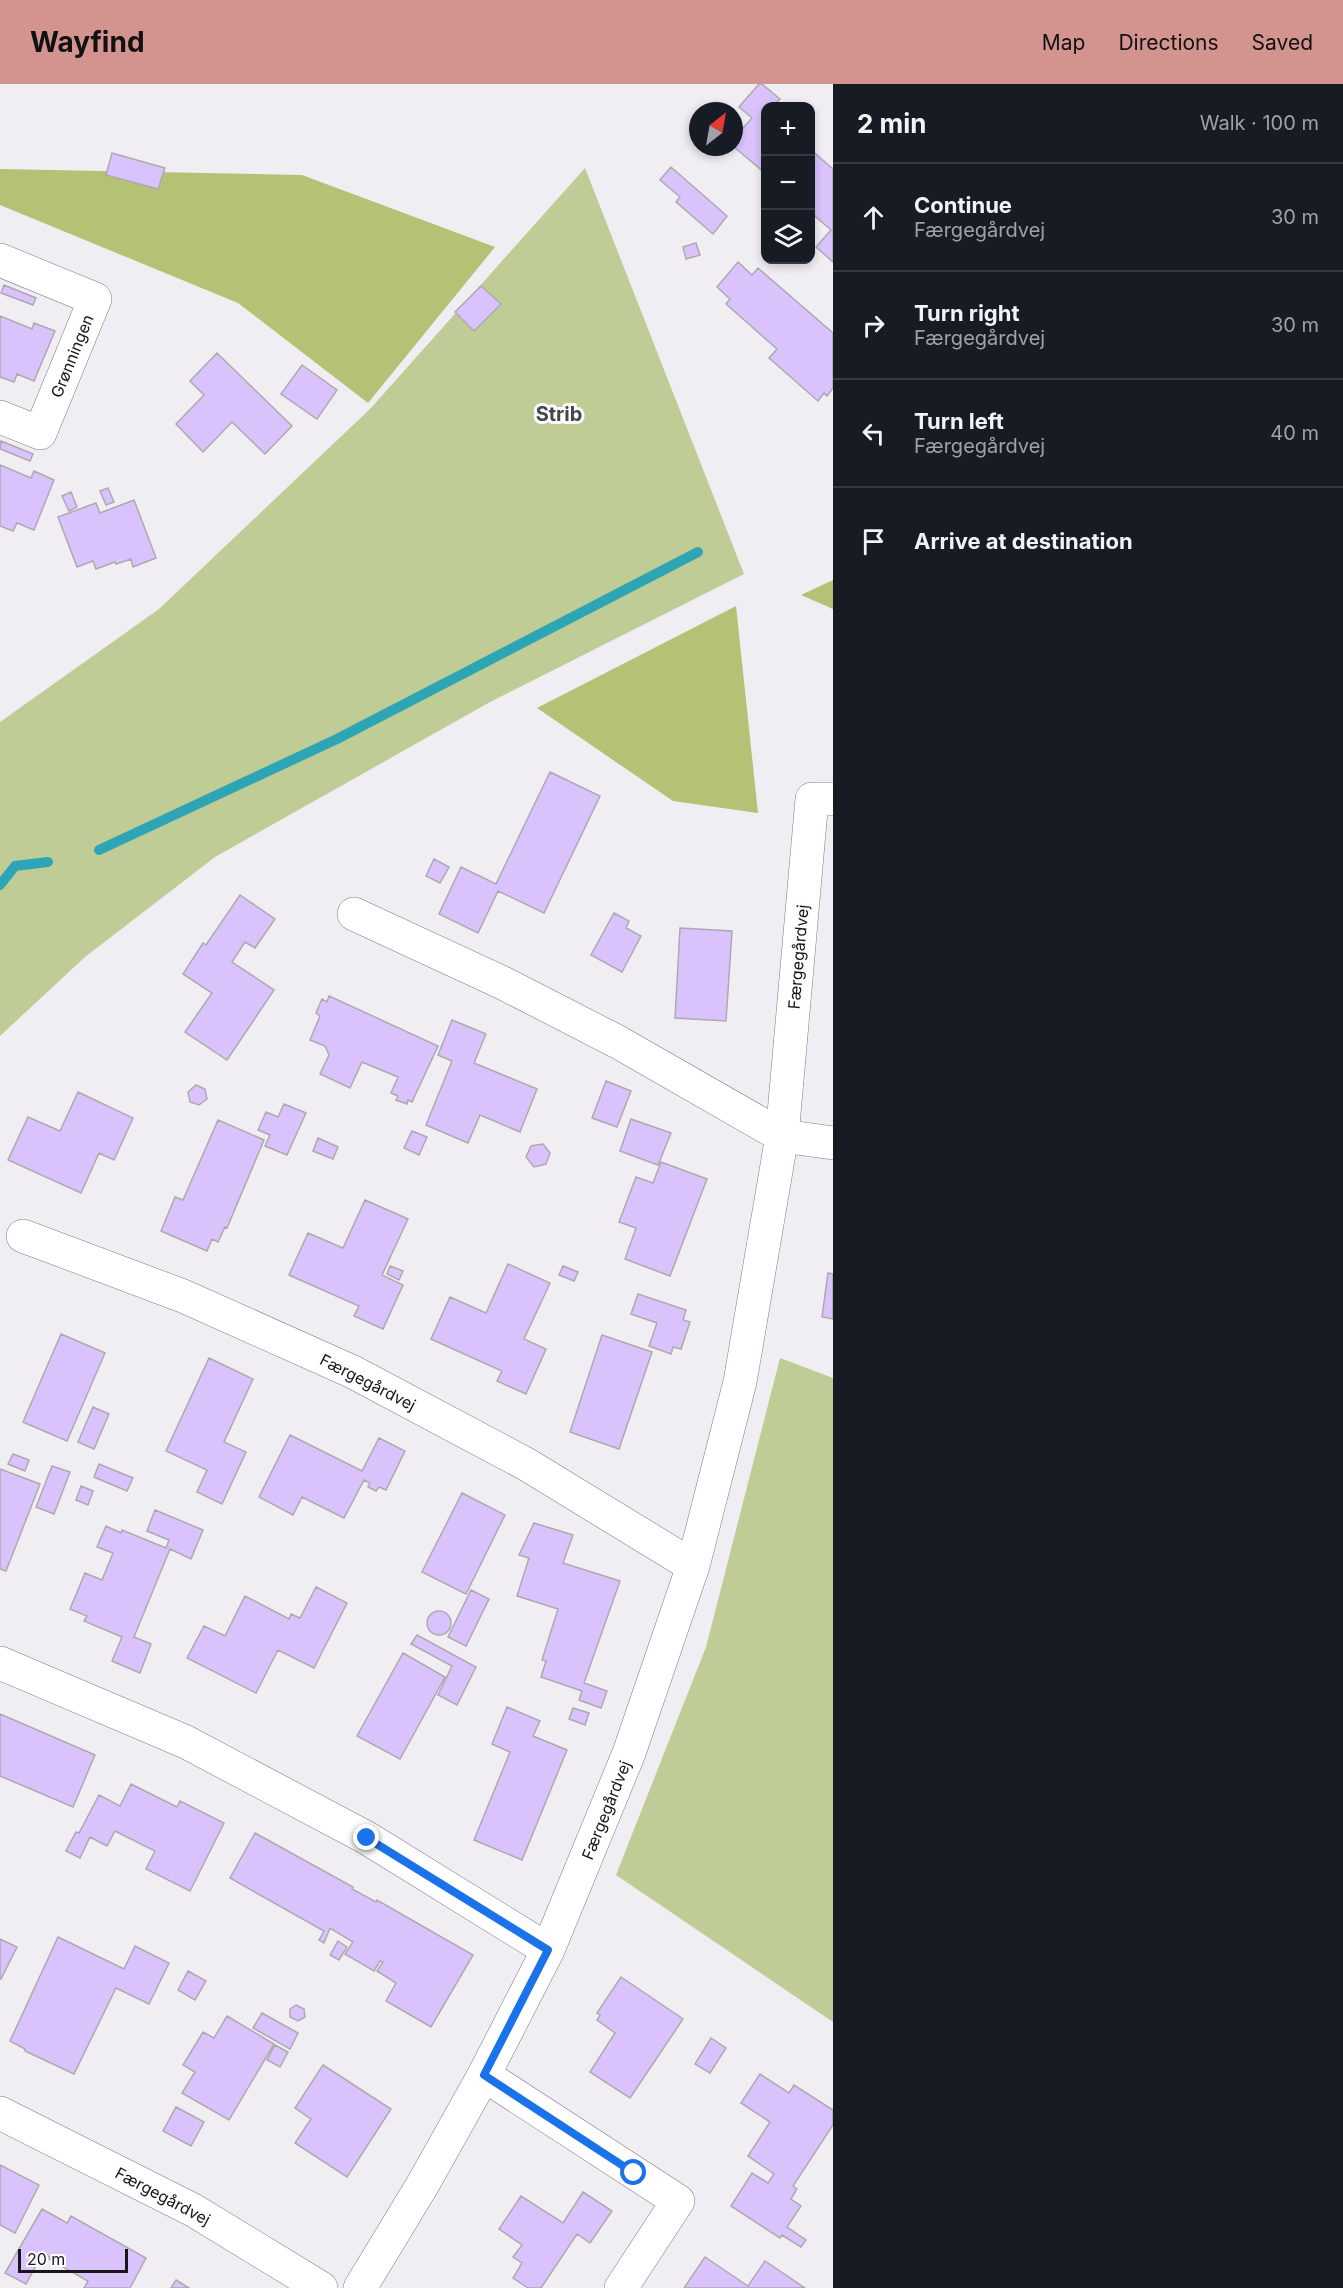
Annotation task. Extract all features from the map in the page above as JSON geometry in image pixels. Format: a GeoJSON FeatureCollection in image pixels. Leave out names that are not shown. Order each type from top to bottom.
{"type":"FeatureCollection","features":[{"type":"Feature","properties":{"kind":"street","name":"Grønningen"},"geometry":{"type":"LineString","coordinates":[[0,261],[95,299],[40,433],[0,417]]}},
{"type":"Feature","properties":{"kind":"street","name":"Færgegårdvej"},"geometry":{"type":"LineString","coordinates":[[360,2288],[423,2184],[484,2075],[548,1950],[629,1753],[693,1566],[740,1382],[782,1136],[812,799],[833,799]]}},
{"type":"Feature","properties":{"kind":"street"},"geometry":{"type":"LineString","coordinates":[[354,914],[503,983],[618,1042],[782,1136],[833,1143]]}},
{"type":"Feature","properties":{"kind":"street","name":"Færgegårdvej"},"geometry":{"type":"LineString","coordinates":[[23,1236],[183,1296],[353,1372],[525,1464],[693,1566]]}},
{"type":"Feature","properties":{"kind":"street"},"geometry":{"type":"LineString","coordinates":[[0,1663],[186,1742],[367,1838],[548,1950]]}},
{"type":"Feature","properties":{"kind":"street"},"geometry":{"type":"LineString","coordinates":[[484,2075],[678,2201],[621,2288]]}},
{"type":"Feature","properties":{"kind":"street","name":"Færgegårdvej"},"geometry":{"type":"LineString","coordinates":[[0,2113],[193,2210],[321,2288]]}},
{"type":"Feature","properties":{"kind":"green space"},"geometry":{"type":"Polygon","coordinates":[[[585,168],[744,574],[490,702],[215,857],[85,957],[0,1036],[0,722],[159,609],[370,409],[585,168]]]}},
{"type":"Feature","properties":{"kind":"green space"},"geometry":{"type":"Polygon","coordinates":[[[0,169],[302,175],[495,247],[368,403],[238,303],[0,205],[0,169]]]}},
{"type":"Feature","properties":{"kind":"green space"},"geometry":{"type":"Polygon","coordinates":[[[833,580],[833,609],[801,595],[833,580]]]}},
{"type":"Feature","properties":{"kind":"green space"},"geometry":{"type":"Polygon","coordinates":[[[736,606],[758,813],[673,801],[537,708],[736,606]]]}},
{"type":"Feature","properties":{"kind":"green space"},"geometry":{"type":"Polygon","coordinates":[[[780,1358],[833,1378],[833,2022],[616,1875],[706,1647],[780,1358]]]}},
{"type":"Feature","properties":{"kind":"building"},"geometry":{"type":"Polygon","coordinates":[[[759,84],[780,99],[777,102],[761,102],[761,170],[743,155],[743,128],[752,118],[743,110],[743,102],[759,84]]]}},
{"type":"Feature","properties":{"kind":"building"},"geometry":{"type":"Polygon","coordinates":[[[112,153],[165,168],[158,189],[106,175],[112,153]]]}},
{"type":"Feature","properties":{"kind":"building"},"geometry":{"type":"Polygon","coordinates":[[[815,153],[833,169],[833,262],[816,247],[831,230],[815,216],[815,153]]]}},
{"type":"Feature","properties":{"kind":"building"},"geometry":{"type":"Polygon","coordinates":[[[671,167],[727,216],[713,234],[676,202],[680,197],[660,180],[671,167]]]}},
{"type":"Feature","properties":{"kind":"building"},"geometry":{"type":"Polygon","coordinates":[[[696,243],[700,255],[686,259],[683,247],[696,243]]]}},
{"type":"Feature","properties":{"kind":"building"},"geometry":{"type":"Polygon","coordinates":[[[738,262],[752,275],[758,268],[833,333],[833,388],[827,396],[824,393],[818,401],[769,358],[777,349],[726,304],[730,299],[717,287],[738,262]]]}},
{"type":"Feature","properties":{"kind":"building"},"geometry":{"type":"Polygon","coordinates":[[[4,285],[36,298],[33,305],[1,293],[4,285]]]}},
{"type":"Feature","properties":{"kind":"building"},"geometry":{"type":"Polygon","coordinates":[[[481,286],[501,304],[474,331],[455,312],[481,286]]]}},
{"type":"Feature","properties":{"kind":"building"},"geometry":{"type":"Polygon","coordinates":[[[0,316],[32,329],[34,323],[55,331],[34,381],[17,374],[14,382],[0,377],[0,316]]]}},
{"type":"Feature","properties":{"kind":"building"},"geometry":{"type":"Polygon","coordinates":[[[217,353],[292,426],[265,454],[232,422],[203,452],[176,424],[204,395],[190,381],[217,353]]]}},
{"type":"Feature","properties":{"kind":"building"},"geometry":{"type":"Polygon","coordinates":[[[302,365],[337,390],[317,419],[281,394],[302,365]]]}},
{"type":"Feature","properties":{"kind":"building"},"geometry":{"type":"Polygon","coordinates":[[[1,441],[33,454],[30,461],[0,449],[1,441]]]}},
{"type":"Feature","properties":{"kind":"building"},"geometry":{"type":"Polygon","coordinates":[[[0,465],[31,478],[34,471],[54,480],[34,530],[17,523],[13,531],[0,526],[0,465]]]}},
{"type":"Feature","properties":{"kind":"building"},"geometry":{"type":"Polygon","coordinates":[[[108,488],[114,502],[106,505],[100,491],[108,488]]]}},
{"type":"Feature","properties":{"kind":"building"},"geometry":{"type":"Polygon","coordinates":[[[71,492],[77,507],[69,511],[62,496],[71,492]]]}},
{"type":"Feature","properties":{"kind":"building"},"geometry":{"type":"Polygon","coordinates":[[[134,500],[156,558],[133,567],[131,559],[96,569],[93,561],[77,567],[58,517],[96,503],[100,513],[134,500]]]}},
{"type":"Feature","properties":{"kind":"building"},"geometry":{"type":"Polygon","coordinates":[[[550,772],[600,796],[544,913],[498,891],[478,933],[439,914],[461,867],[496,884],[550,772]]]}},
{"type":"Feature","properties":{"kind":"building"},"geometry":{"type":"Polygon","coordinates":[[[434,859],[449,867],[440,883],[426,876],[434,859]]]}},
{"type":"Feature","properties":{"kind":"building"},"geometry":{"type":"Polygon","coordinates":[[[240,895],[275,919],[255,948],[245,942],[232,962],[274,990],[227,1060],[185,1032],[212,993],[183,974],[203,943],[206,945],[240,895]]]}},
{"type":"Feature","properties":{"kind":"building"},"geometry":{"type":"Polygon","coordinates":[[[614,913],[629,921],[626,928],[641,936],[622,972],[591,955],[614,913]]]}},
{"type":"Feature","properties":{"kind":"building"},"geometry":{"type":"Polygon","coordinates":[[[680,928],[732,931],[726,1021],[675,1018],[680,928]]]}},
{"type":"Feature","properties":{"kind":"building"},"geometry":{"type":"Polygon","coordinates":[[[329,996],[438,1046],[412,1102],[408,1100],[407,1104],[396,1100],[398,1096],[391,1093],[398,1077],[362,1062],[350,1088],[320,1074],[329,1055],[325,1046],[310,1040],[320,1016],[316,1013],[322,999],[327,1002],[329,996]]]}},
{"type":"Feature","properties":{"kind":"building"},"geometry":{"type":"Polygon","coordinates":[[[452,1020],[486,1034],[474,1063],[537,1089],[520,1132],[480,1115],[468,1143],[426,1125],[452,1061],[438,1055],[452,1020]]]}},
{"type":"Feature","properties":{"kind":"building"},"geometry":{"type":"Polygon","coordinates":[[[606,1081],[631,1091],[617,1127],[592,1118],[606,1081]]]}},
{"type":"Feature","properties":{"kind":"building"},"geometry":{"type":"Polygon","coordinates":[[[196,1085],[205,1089],[207,1099],[199,1105],[190,1102],[188,1092],[196,1085]]]}},
{"type":"Feature","properties":{"kind":"building"},"geometry":{"type":"Polygon","coordinates":[[[78,1092],[133,1118],[114,1160],[99,1153],[81,1193],[8,1160],[28,1117],[60,1131],[78,1092]]]}},
{"type":"Feature","properties":{"kind":"building"},"geometry":{"type":"Polygon","coordinates":[[[284,1104],[306,1113],[287,1155],[265,1146],[270,1135],[258,1130],[266,1112],[278,1117],[284,1104]]]}},
{"type":"Feature","properties":{"kind":"building"},"geometry":{"type":"Polygon","coordinates":[[[631,1119],[671,1133],[658,1165],[620,1151],[631,1119]]]}},
{"type":"Feature","properties":{"kind":"building"},"geometry":{"type":"Polygon","coordinates":[[[218,1120],[264,1140],[227,1228],[225,1227],[218,1242],[212,1239],[207,1251],[161,1231],[175,1197],[183,1200],[218,1120]]]}},
{"type":"Feature","properties":{"kind":"building"},"geometry":{"type":"Polygon","coordinates":[[[412,1131],[427,1137],[419,1155],[404,1148],[412,1131]]]}},
{"type":"Feature","properties":{"kind":"building"},"geometry":{"type":"Polygon","coordinates":[[[318,1138],[338,1147],[333,1159],[313,1151],[318,1138]]]}},
{"type":"Feature","properties":{"kind":"building"},"geometry":{"type":"Polygon","coordinates":[[[543,1144],[550,1153],[546,1164],[534,1167],[526,1157],[531,1146],[543,1144]]]}},
{"type":"Feature","properties":{"kind":"building"},"geometry":{"type":"Polygon","coordinates":[[[661,1162],[707,1179],[670,1276],[625,1259],[636,1228],[619,1222],[636,1177],[653,1183],[661,1162]]]}},
{"type":"Feature","properties":{"kind":"building"},"geometry":{"type":"Polygon","coordinates":[[[365,1200],[408,1219],[382,1275],[403,1285],[383,1329],[354,1316],[359,1306],[289,1275],[308,1233],[343,1248],[365,1200]]]}},
{"type":"Feature","properties":{"kind":"building"},"geometry":{"type":"Polygon","coordinates":[[[508,1264],[550,1283],[524,1339],[546,1349],[526,1394],[497,1381],[502,1371],[431,1339],[450,1297],[486,1313],[508,1264]]]}},
{"type":"Feature","properties":{"kind":"building"},"geometry":{"type":"Polygon","coordinates":[[[390,1266],[403,1271],[399,1280],[387,1274],[390,1266]]]}},
{"type":"Feature","properties":{"kind":"building"},"geometry":{"type":"Polygon","coordinates":[[[563,1266],[578,1272],[574,1281],[559,1275],[563,1266]]]}},
{"type":"Feature","properties":{"kind":"building"},"geometry":{"type":"Polygon","coordinates":[[[828,1273],[833,1274],[833,1319],[822,1317],[828,1273]]]}},
{"type":"Feature","properties":{"kind":"building"},"geometry":{"type":"Polygon","coordinates":[[[638,1294],[686,1310],[683,1320],[690,1322],[681,1349],[673,1347],[671,1354],[649,1346],[657,1323],[631,1314],[638,1294]]]}},
{"type":"Feature","properties":{"kind":"building"},"geometry":{"type":"Polygon","coordinates":[[[61,1334],[105,1353],[67,1441],[23,1422],[61,1334]]]}},
{"type":"Feature","properties":{"kind":"building"},"geometry":{"type":"Polygon","coordinates":[[[602,1335],[652,1352],[619,1449],[570,1432],[602,1335]]]}},
{"type":"Feature","properties":{"kind":"building"},"geometry":{"type":"Polygon","coordinates":[[[209,1358],[253,1379],[224,1442],[246,1452],[222,1504],[197,1492],[207,1470],[166,1451],[209,1358]]]}},
{"type":"Feature","properties":{"kind":"building"},"geometry":{"type":"Polygon","coordinates":[[[93,1407],[109,1414],[94,1449],[78,1442],[93,1407]]]}},
{"type":"Feature","properties":{"kind":"building"},"geometry":{"type":"Polygon","coordinates":[[[290,1435],[362,1471],[379,1438],[405,1451],[386,1490],[379,1487],[376,1491],[368,1487],[370,1483],[364,1480],[344,1518],[302,1497],[293,1515],[259,1497],[290,1435]]]}},
{"type":"Feature","properties":{"kind":"building"},"geometry":{"type":"Polygon","coordinates":[[[13,1454],[29,1460],[25,1471],[8,1464],[13,1454]]]}},
{"type":"Feature","properties":{"kind":"building"},"geometry":{"type":"Polygon","coordinates":[[[99,1464],[133,1478],[127,1491],[94,1477],[99,1464]]]}},
{"type":"Feature","properties":{"kind":"building"},"geometry":{"type":"Polygon","coordinates":[[[52,1466],[70,1472],[54,1514],[36,1507],[52,1466]]]}},
{"type":"Feature","properties":{"kind":"building"},"geometry":{"type":"Polygon","coordinates":[[[0,1469],[40,1484],[6,1571],[0,1569],[0,1469]]]}},
{"type":"Feature","properties":{"kind":"building"},"geometry":{"type":"Polygon","coordinates":[[[81,1486],[93,1491],[88,1505],[76,1500],[81,1486]]]}},
{"type":"Feature","properties":{"kind":"building"},"geometry":{"type":"Polygon","coordinates":[[[462,1493],[505,1515],[466,1594],[422,1572],[462,1493]]]}},
{"type":"Feature","properties":{"kind":"building"},"geometry":{"type":"Polygon","coordinates":[[[155,1510],[203,1530],[191,1559],[170,1549],[134,1637],[151,1644],[140,1673],[112,1661],[122,1637],[84,1621],[87,1616],[70,1609],[85,1573],[102,1580],[113,1553],[97,1547],[106,1526],[166,1548],[169,1540],[147,1531],[155,1510]]]}},
{"type":"Feature","properties":{"kind":"building"},"geometry":{"type":"Polygon","coordinates":[[[534,1523],[573,1535],[563,1563],[620,1581],[584,1683],[607,1691],[601,1708],[579,1700],[582,1691],[541,1677],[546,1661],[542,1660],[558,1609],[517,1596],[529,1558],[519,1555],[534,1523]]]}},
{"type":"Feature","properties":{"kind":"building"},"geometry":{"type":"Polygon","coordinates":[[[316,1587],[347,1603],[314,1668],[278,1650],[256,1693],[187,1658],[204,1626],[225,1636],[245,1596],[289,1619],[291,1614],[300,1618],[316,1587]]]}},
{"type":"Feature","properties":{"kind":"building"},"geometry":{"type":"Polygon","coordinates":[[[471,1590],[489,1599],[466,1646],[448,1637],[471,1590]]]}},
{"type":"Feature","properties":{"kind":"building"},"geometry":{"type":"Polygon","coordinates":[[[439,1611],[444,1612],[450,1618],[450,1628],[444,1634],[439,1635],[434,1634],[428,1628],[427,1623],[428,1618],[434,1612],[439,1611]]]}},
{"type":"Feature","properties":{"kind":"building"},"geometry":{"type":"Polygon","coordinates":[[[417,1635],[476,1667],[457,1705],[438,1695],[452,1666],[411,1644],[417,1635]]]}},
{"type":"Feature","properties":{"kind":"building"},"geometry":{"type":"Polygon","coordinates":[[[403,1653],[445,1677],[400,1759],[357,1736],[403,1653]]]}},
{"type":"Feature","properties":{"kind":"building"},"geometry":{"type":"Polygon","coordinates":[[[507,1707],[540,1721],[533,1736],[567,1750],[522,1860],[474,1840],[510,1752],[492,1744],[507,1707]]]}},
{"type":"Feature","properties":{"kind":"building"},"geometry":{"type":"Polygon","coordinates":[[[573,1708],[589,1713],[585,1725],[569,1719],[573,1708]]]}},
{"type":"Feature","properties":{"kind":"building"},"geometry":{"type":"Polygon","coordinates":[[[0,1714],[95,1755],[73,1807],[0,1776],[0,1714]]]}},
{"type":"Feature","properties":{"kind":"building"},"geometry":{"type":"Polygon","coordinates":[[[131,1784],[177,1807],[180,1801],[224,1823],[190,1891],[146,1869],[155,1851],[115,1831],[107,1846],[90,1837],[80,1858],[66,1851],[76,1832],[79,1833],[99,1795],[120,1806],[131,1784]]]}},
{"type":"Feature","properties":{"kind":"building"},"geometry":{"type":"Polygon","coordinates":[[[255,1833],[473,1955],[431,2027],[386,2001],[396,1983],[377,1971],[383,1962],[380,1961],[374,1971],[345,1954],[353,1942],[330,1928],[324,1943],[319,1940],[324,1931],[230,1878],[255,1833]]]}},
{"type":"Feature","properties":{"kind":"building"},"geometry":{"type":"Polygon","coordinates":[[[58,1937],[124,1969],[135,1946],[169,1963],[149,2004],[116,1988],[74,2074],[25,2051],[10,2041],[58,1937]]]}},
{"type":"Feature","properties":{"kind":"building"},"geometry":{"type":"Polygon","coordinates":[[[0,1939],[17,1947],[1,1979],[0,1979],[0,1939]]]}},
{"type":"Feature","properties":{"kind":"building"},"geometry":{"type":"Polygon","coordinates":[[[338,1941],[347,1947],[339,1960],[330,1955],[338,1941]]]}},
{"type":"Feature","properties":{"kind":"building"},"geometry":{"type":"Polygon","coordinates":[[[188,1971],[206,1981],[195,2000],[178,1990],[188,1971]]]}},
{"type":"Feature","properties":{"kind":"building"},"geometry":{"type":"Polygon","coordinates":[[[621,1977],[683,2019],[630,2098],[590,2072],[615,2033],[597,2020],[600,2015],[597,2013],[621,1977]]]}},
{"type":"Feature","properties":{"kind":"building"},"geometry":{"type":"Polygon","coordinates":[[[296,2005],[304,2009],[305,2017],[298,2021],[290,2017],[290,2009],[296,2005]]]}},
{"type":"Feature","properties":{"kind":"building"},"geometry":{"type":"Polygon","coordinates":[[[262,2013],[298,2033],[290,2049],[253,2028],[262,2013]]]}},
{"type":"Feature","properties":{"kind":"building"},"geometry":{"type":"Polygon","coordinates":[[[227,2016],[274,2044],[229,2120],[182,2093],[195,2072],[183,2065],[203,2032],[214,2038],[227,2016]]]}},
{"type":"Feature","properties":{"kind":"building"},"geometry":{"type":"Polygon","coordinates":[[[711,2038],[726,2048],[710,2073],[695,2064],[711,2038]]]}},
{"type":"Feature","properties":{"kind":"building"},"geometry":{"type":"Polygon","coordinates":[[[275,2045],[288,2052],[280,2067],[267,2060],[275,2045]]]}},
{"type":"Feature","properties":{"kind":"building"},"geometry":{"type":"Polygon","coordinates":[[[323,2065],[391,2109],[347,2177],[295,2143],[311,2119],[295,2108],[323,2065]]]}},
{"type":"Feature","properties":{"kind":"building"},"geometry":{"type":"Polygon","coordinates":[[[760,2074],[789,2093],[794,2085],[833,2110],[833,2125],[793,2186],[797,2189],[791,2199],[801,2206],[787,2227],[806,2240],[801,2247],[782,2235],[780,2238],[731,2206],[752,2173],[768,2183],[774,2174],[748,2156],[770,2122],[741,2103],[760,2074]]]}},
{"type":"Feature","properties":{"kind":"building"},"geometry":{"type":"Polygon","coordinates":[[[176,2107],[204,2122],[191,2146],[163,2131],[176,2107]]]}},
{"type":"Feature","properties":{"kind":"building"},"geometry":{"type":"Polygon","coordinates":[[[0,2165],[39,2185],[15,2233],[0,2225],[0,2165]]]}},
{"type":"Feature","properties":{"kind":"building"},"geometry":{"type":"Polygon","coordinates":[[[583,2192],[612,2211],[590,2243],[577,2234],[541,2288],[528,2288],[513,2278],[522,2263],[513,2257],[522,2245],[499,2229],[521,2196],[563,2223],[583,2192]]]}},
{"type":"Feature","properties":{"kind":"building"},"geometry":{"type":"Polygon","coordinates":[[[42,2209],[67,2223],[71,2216],[146,2258],[130,2288],[84,2288],[88,2281],[49,2259],[50,2257],[43,2253],[26,2284],[5,2273],[42,2209]]]}},
{"type":"Feature","properties":{"kind":"building"},"geometry":{"type":"Polygon","coordinates":[[[705,2257],[748,2286],[765,2261],[805,2288],[684,2288],[705,2257]]]}},
{"type":"Feature","properties":{"kind":"building"},"geometry":{"type":"Polygon","coordinates":[[[176,2280],[189,2288],[171,2288],[176,2280]]]}},
{"type":"Feature","properties":{"kind":"waterway"},"geometry":{"type":"LineString","coordinates":[[99,850],[337,739],[698,552]]}},
{"type":"Feature","properties":{"kind":"waterway"},"geometry":{"type":"LineString","coordinates":[[0,885],[15,866],[48,862]]}},
{"type":"Feature","properties":{"kind":"district","name":"Strib"},"geometry":{"type":"Point","coordinates":[559,414]}},
{"type":"Feature","properties":{"kind":"route"},"geometry":{"type":"LineString","coordinates":[[367,1838],[548,1950],[484,2075],[634,2173]]}}]}
